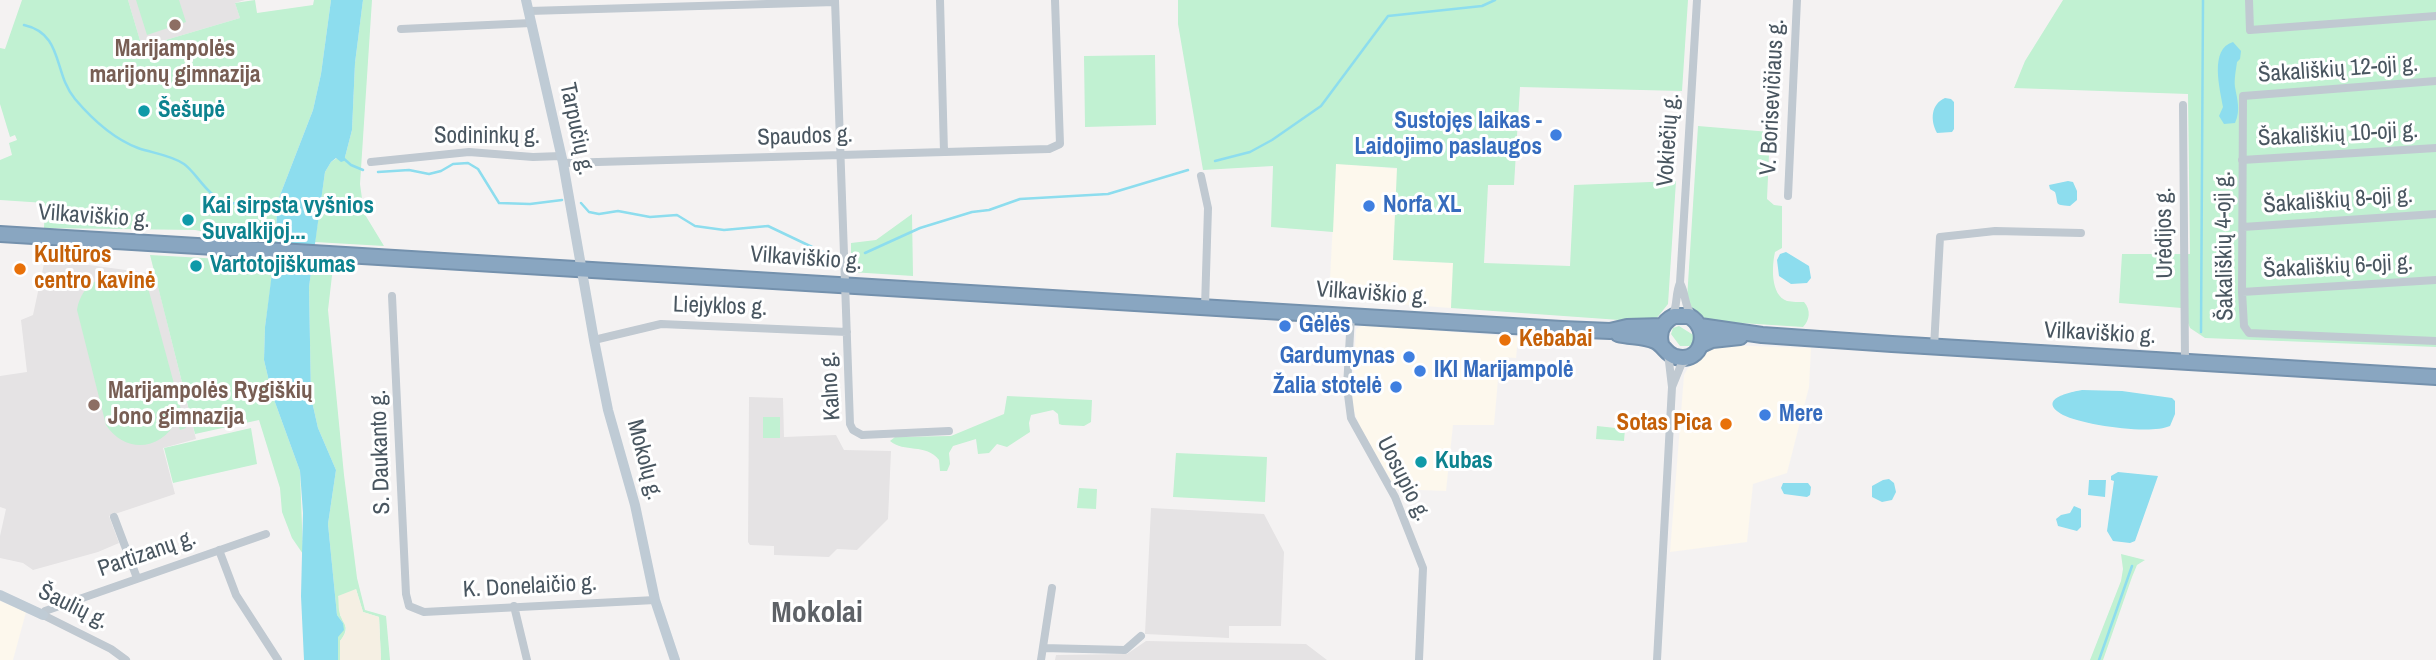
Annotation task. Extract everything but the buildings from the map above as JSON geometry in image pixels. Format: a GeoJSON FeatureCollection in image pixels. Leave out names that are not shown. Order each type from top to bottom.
{"type":"FeatureCollection","features":[{"type":"Feature","properties":{"kind":"highway","name":"Vilkaviškio g."},"geometry":{"type":"LineString","coordinates":[[0,234],[1610,331],[1627,337],[1654,340],[1679,358],[1712,340],[1762,335]]}},
{"type":"Feature","properties":{"kind":"highway","name":"Vilkaviškio g."},"geometry":{"type":"LineString","coordinates":[[1610,331],[1667,321],[1684,315],[1697,322],[1762,335],[2436,377]]}},
{"type":"Feature","properties":{"kind":"highway"},"geometry":{"type":"LineString","coordinates":[[1664,349],[1660,338],[1667,321]]}},
{"type":"Feature","properties":{"kind":"highway"},"geometry":{"type":"LineString","coordinates":[[1697,322],[1703,335],[1697,350]]}},
{"type":"Feature","properties":{"kind":"main road","name":"Tarpučių g."},"geometry":{"type":"LineString","coordinates":[[529,12],[562,159],[582,268]]}},
{"type":"Feature","properties":{"kind":"main road","name":"Mokolų g."},"geometry":{"type":"LineString","coordinates":[[582,268],[608,410],[635,505],[655,600],[675,660]]}},
{"type":"Feature","properties":{"kind":"main road","name":"Šaulių g."},"geometry":{"type":"LineString","coordinates":[[0,595],[43,615]]}},
{"type":"Feature","properties":{"kind":"street"},"geometry":{"type":"LineString","coordinates":[[940,0],[944,152]]}},
{"type":"Feature","properties":{"kind":"street","name":"Spaudos g."},"geometry":{"type":"LineString","coordinates":[[562,159],[1049,149],[1060,144],[1055,0]]}},
{"type":"Feature","properties":{"kind":"street","name":"Vokiečių g."},"geometry":{"type":"LineString","coordinates":[[1667,321],[1676,307],[1680,283],[1697,0]]}},
{"type":"Feature","properties":{"kind":"street","name":"V. Borisevičiaus g."},"geometry":{"type":"LineString","coordinates":[[1788,196],[1797,0]]}},
{"type":"Feature","properties":{"kind":"street"},"geometry":{"type":"LineString","coordinates":[[2249,0],[2250,30],[2436,16]]}},
{"type":"Feature","properties":{"kind":"street"},"geometry":{"type":"LineString","coordinates":[[401,29],[529,12],[835,1]]}},
{"type":"Feature","properties":{"kind":"street","name":"Kalno g."},"geometry":{"type":"LineString","coordinates":[[835,1],[850,424],[853,430],[862,435],[874,436],[949,431]]}},
{"type":"Feature","properties":{"kind":"street","name":"Šakališkių 12-oji g."},"geometry":{"type":"LineString","coordinates":[[2243,96],[2436,81]]}},
{"type":"Feature","properties":{"kind":"street","name":"Šakališkių 4-oji g."},"geometry":{"type":"LineString","coordinates":[[2243,96],[2242,292],[2244,326],[2249,333],[2436,341]]}},
{"type":"Feature","properties":{"kind":"street","name":"Urėdijos g."},"geometry":{"type":"LineString","coordinates":[[2183,105],[2185,362]]}},
{"type":"Feature","properties":{"kind":"street","name":"Šakališkių 10-oji g."},"geometry":{"type":"LineString","coordinates":[[2242,160],[2436,148]]}},
{"type":"Feature","properties":{"kind":"street","name":"Sodininkų g."},"geometry":{"type":"LineString","coordinates":[[371,162],[469,152],[562,159]]}},
{"type":"Feature","properties":{"kind":"street"},"geometry":{"type":"LineString","coordinates":[[1201,176],[1208,208],[1205,307]]}},
{"type":"Feature","properties":{"kind":"street","name":"Šakališkių 8-oji g."},"geometry":{"type":"LineString","coordinates":[[2243,227],[2436,214]]}},
{"type":"Feature","properties":{"kind":"street"},"geometry":{"type":"LineString","coordinates":[[1934,347],[1940,236],[1995,231],[2081,233]]}},
{"type":"Feature","properties":{"kind":"street","name":"Šakališkių 6-oji g."},"geometry":{"type":"LineString","coordinates":[[2242,292],[2436,281]]}},
{"type":"Feature","properties":{"kind":"street","name":"Vokiečių g."},"geometry":{"type":"LineString","coordinates":[[1680,283],[1687,308],[1697,322]]}},
{"type":"Feature","properties":{"kind":"street","name":"S. Daukanto g."},"geometry":{"type":"LineString","coordinates":[[392,296],[406,594],[409,606]]}},
{"type":"Feature","properties":{"kind":"street","name":"Uosupio g."},"geometry":{"type":"LineString","coordinates":[[1351,316],[1347,387],[1351,418],[1395,497],[1423,568],[1419,660]]}},
{"type":"Feature","properties":{"kind":"street","name":"Liejyklos g."},"geometry":{"type":"LineString","coordinates":[[594,340],[661,324],[847,332]]}},
{"type":"Feature","properties":{"kind":"street"},"geometry":{"type":"LineString","coordinates":[[1657,660],[1672,387],[1664,349]]}},
{"type":"Feature","properties":{"kind":"street"},"geometry":{"type":"LineString","coordinates":[[1672,387],[1681,365],[1697,350]]}},
{"type":"Feature","properties":{"kind":"street"},"geometry":{"type":"LineString","coordinates":[[114,517],[137,578]]}},
{"type":"Feature","properties":{"kind":"street","name":"Partizanų g."},"geometry":{"type":"LineString","coordinates":[[43,615],[49,608],[266,534]]}},
{"type":"Feature","properties":{"kind":"street"},"geometry":{"type":"LineString","coordinates":[[219,550],[236,595],[278,660]]}},
{"type":"Feature","properties":{"kind":"street"},"geometry":{"type":"LineString","coordinates":[[1041,660],[1052,588]]}},
{"type":"Feature","properties":{"kind":"street","name":"K. Donelaičio g."},"geometry":{"type":"LineString","coordinates":[[409,606],[424,612],[655,600]]}},
{"type":"Feature","properties":{"kind":"street"},"geometry":{"type":"LineString","coordinates":[[514,606],[527,660]]}},
{"type":"Feature","properties":{"kind":"street","name":"Šaulių g."},"geometry":{"type":"LineString","coordinates":[[43,615],[111,649],[126,660]]}},
{"type":"Feature","properties":{"kind":"street"},"geometry":{"type":"LineString","coordinates":[[1043,648],[1125,650],[1142,636]]}},
{"type":"Feature","properties":{"kind":"shaded area","name":"Marijampolės marijonų gimnazija"},"geometry":{"type":"Polygon","coordinates":[[[128,0],[245,0],[235,3],[240,18],[142,47],[128,0]]]}},
{"type":"Feature","properties":{"kind":"shaded area"},"geometry":{"type":"Polygon","coordinates":[[[1336,163],[1398,169],[1393,260],[1454,263],[1451,308],[1329,299],[1336,163]]]}},
{"type":"Feature","properties":{"kind":"shaded area","name":"Marijampolės Rygiškių Jono gimnazija"},"geometry":{"type":"Polygon","coordinates":[[[45,259],[155,274],[196,439],[163,448],[175,494],[109,516],[119,543],[98,552],[33,570],[23,563],[0,558],[0,536],[6,509],[0,507],[0,376],[27,372],[21,320],[33,315],[45,259]]]}},
{"type":"Feature","properties":{"kind":"shaded area"},"geometry":{"type":"Polygon","coordinates":[[[1363,325],[1518,337],[1516,358],[1500,357],[1494,425],[1453,425],[1446,491],[1396,489],[1360,427],[1353,409],[1352,395],[1356,329],[1363,325]]]}},
{"type":"Feature","properties":{"kind":"shaded area"},"geometry":{"type":"Polygon","coordinates":[[[1723,345],[1811,348],[1809,387],[1787,473],[1753,484],[1747,542],[1670,552],[1684,375],[1688,368],[1712,348],[1723,345]]]}},
{"type":"Feature","properties":{"kind":"shaded area"},"geometry":{"type":"Polygon","coordinates":[[[749,397],[783,398],[784,437],[836,435],[844,450],[891,451],[888,519],[857,550],[837,549],[829,557],[774,555],[774,546],[750,545],[749,397]]]}},
{"type":"Feature","properties":{"kind":"shaded area"},"geometry":{"type":"Polygon","coordinates":[[[1151,508],[1264,514],[1284,552],[1281,626],[1229,626],[1229,638],[1145,634],[1151,508]]]}},
{"type":"Feature","properties":{"kind":"shaded area"},"geometry":{"type":"Polygon","coordinates":[[[0,601],[26,612],[13,660],[0,660],[0,601]]]}},
{"type":"Feature","properties":{"kind":"shaded area"},"geometry":{"type":"Polygon","coordinates":[[[1146,641],[1306,644],[1327,660],[1055,660],[1056,655],[1127,654],[1146,641]]]}},
{"type":"Feature","properties":{"kind":"green space"},"geometry":{"type":"Polygon","coordinates":[[[22,0],[128,0],[142,47],[240,18],[235,3],[255,0],[257,13],[313,5],[314,0],[331,0],[313,110],[277,203],[276,242],[254,241],[195,230],[44,228],[45,203],[0,200],[0,160],[12,155],[9,143],[17,140],[15,135],[10,137],[0,104],[0,48],[5,49],[22,0]]]}},
{"type":"Feature","properties":{"kind":"green space"},"geometry":{"type":"Polygon","coordinates":[[[136,0],[179,0],[186,22],[147,35],[136,0]]]}},
{"type":"Feature","properties":{"kind":"green space"},"geometry":{"type":"Polygon","coordinates":[[[363,0],[372,0],[360,184],[364,213],[384,246],[315,242],[325,172],[337,158],[344,161],[352,130],[355,63],[363,0]]]}},
{"type":"Feature","properties":{"kind":"green space"},"geometry":{"type":"Polygon","coordinates":[[[1178,0],[1688,0],[1682,91],[1520,87],[1514,185],[1488,185],[1484,263],[1570,266],[1574,185],[1676,181],[1668,304],[1656,319],[1648,322],[1451,308],[1453,263],[1393,260],[1397,168],[1336,164],[1333,232],[1271,227],[1273,166],[1203,170],[1178,24],[1178,0]]]}},
{"type":"Feature","properties":{"kind":"green space"},"geometry":{"type":"Polygon","coordinates":[[[2063,0],[2436,0],[2436,347],[2205,338],[2190,328],[2182,308],[2119,303],[2122,254],[2190,254],[2188,94],[2014,88],[2025,61],[2063,0]]]}},
{"type":"Feature","properties":{"kind":"green space"},"geometry":{"type":"Polygon","coordinates":[[[1155,55],[1156,125],[1085,127],[1084,56],[1155,55]]]}},
{"type":"Feature","properties":{"kind":"green space"},"geometry":{"type":"Polygon","coordinates":[[[1698,126],[1770,132],[1767,199],[1774,205],[1782,206],[1782,248],[1775,252],[1773,279],[1781,298],[1804,302],[1808,308],[1809,315],[1803,327],[1710,321],[1696,312],[1689,303],[1687,299],[1698,126]]]}},
{"type":"Feature","properties":{"kind":"green space"},"geometry":{"type":"Polygon","coordinates":[[[912,214],[913,276],[851,272],[851,243],[876,240],[912,214]]]}},
{"type":"Feature","properties":{"kind":"green space"},"geometry":{"type":"Polygon","coordinates":[[[150,255],[274,262],[265,327],[264,360],[272,394],[300,471],[303,554],[292,538],[282,512],[280,488],[259,420],[195,434],[150,255]]]}},
{"type":"Feature","properties":{"kind":"green space"},"geometry":{"type":"Polygon","coordinates":[[[312,265],[333,267],[328,310],[357,578],[365,610],[386,616],[390,660],[381,660],[379,617],[363,612],[356,589],[340,615],[346,628],[340,641],[338,660],[337,637],[343,623],[337,615],[328,524],[336,470],[318,428],[311,397],[309,287],[312,265]]]}},
{"type":"Feature","properties":{"kind":"green space"},"geometry":{"type":"Polygon","coordinates":[[[144,273],[186,428],[180,430],[177,420],[162,438],[143,445],[123,441],[106,425],[77,310],[85,290],[93,283],[110,277],[120,278],[140,288],[137,275],[144,273]]]}},
{"type":"Feature","properties":{"kind":"green space"},"geometry":{"type":"Polygon","coordinates":[[[1679,326],[1695,336],[1691,346],[1680,346],[1671,334],[1673,328],[1679,326]]]}},
{"type":"Feature","properties":{"kind":"green space"},"geometry":{"type":"Polygon","coordinates":[[[1007,396],[1092,400],[1091,422],[1084,426],[1062,425],[1059,424],[1058,414],[1053,410],[1031,415],[1030,432],[1007,447],[997,444],[989,453],[978,454],[976,439],[953,446],[949,453],[950,464],[947,471],[940,471],[939,460],[934,455],[890,441],[895,437],[951,436],[1004,414],[1007,396]]]}},
{"type":"Feature","properties":{"kind":"green space"},"geometry":{"type":"Polygon","coordinates":[[[763,417],[780,417],[780,438],[763,438],[763,417]]]}},
{"type":"Feature","properties":{"kind":"green space"},"geometry":{"type":"Polygon","coordinates":[[[1597,426],[1625,429],[1624,441],[1596,439],[1597,426]]]}},
{"type":"Feature","properties":{"kind":"green space"},"geometry":{"type":"Polygon","coordinates":[[[251,428],[257,464],[173,483],[164,448],[251,428]]]}},
{"type":"Feature","properties":{"kind":"green space"},"geometry":{"type":"Polygon","coordinates":[[[1176,453],[1267,457],[1265,502],[1173,497],[1176,453]]]}},
{"type":"Feature","properties":{"kind":"green space"},"geometry":{"type":"Polygon","coordinates":[[[1079,488],[1097,489],[1096,509],[1077,508],[1079,488]]]}},
{"type":"Feature","properties":{"kind":"green space"},"geometry":{"type":"Polygon","coordinates":[[[2121,554],[2145,560],[2137,565],[2103,660],[2090,660],[2121,581],[2121,554]]]}},
{"type":"Feature","properties":{"kind":"sand"},"geometry":{"type":"Polygon","coordinates":[[[356,589],[363,612],[379,617],[381,660],[340,660],[340,641],[346,627],[339,612],[338,596],[356,589]]]}},
{"type":"Feature","properties":{"kind":"water"},"geometry":{"type":"Polygon","coordinates":[[[331,0],[363,0],[355,63],[352,130],[344,161],[336,158],[325,172],[309,287],[311,397],[318,428],[336,470],[328,524],[337,615],[344,630],[338,637],[338,660],[304,660],[301,596],[303,513],[300,471],[272,394],[264,360],[265,327],[276,242],[277,203],[313,110],[331,0]]]}},
{"type":"Feature","properties":{"kind":"water"},"geometry":{"type":"Polygon","coordinates":[[[2233,42],[2241,51],[2235,81],[2238,114],[2235,123],[2224,124],[2219,116],[2223,107],[2218,61],[2226,46],[2233,42]]]}},
{"type":"Feature","properties":{"kind":"water"},"geometry":{"type":"Polygon","coordinates":[[[1945,98],[1954,102],[1954,129],[1952,132],[1937,133],[1933,123],[1934,108],[1945,98]]]}},
{"type":"Feature","properties":{"kind":"water"},"geometry":{"type":"Polygon","coordinates":[[[2073,182],[2077,191],[2077,200],[2070,206],[2058,203],[2055,192],[2049,185],[2073,182]]]}},
{"type":"Feature","properties":{"kind":"water"},"geometry":{"type":"Polygon","coordinates":[[[1786,252],[1809,266],[1811,278],[1807,283],[1791,284],[1779,276],[1777,260],[1780,254],[1786,252]]]}},
{"type":"Feature","properties":{"kind":"water"},"geometry":{"type":"Polygon","coordinates":[[[2082,390],[2122,391],[2172,398],[2175,401],[2175,414],[2170,426],[2160,429],[2133,429],[2073,419],[2055,409],[2054,401],[2058,397],[2082,390]]]}},
{"type":"Feature","properties":{"kind":"water"},"geometry":{"type":"Polygon","coordinates":[[[2118,472],[2158,476],[2135,541],[2130,543],[2113,541],[2107,531],[2114,481],[2111,476],[2118,472]]]}},
{"type":"Feature","properties":{"kind":"water"},"geometry":{"type":"Polygon","coordinates":[[[1889,479],[1894,483],[1896,492],[1892,500],[1882,502],[1872,497],[1872,486],[1889,479]]]}},
{"type":"Feature","properties":{"kind":"water"},"geometry":{"type":"Polygon","coordinates":[[[2089,480],[2106,480],[2105,497],[2088,495],[2089,480]]]}},
{"type":"Feature","properties":{"kind":"water"},"geometry":{"type":"Polygon","coordinates":[[[1783,483],[1808,483],[1811,487],[1810,495],[1807,497],[1784,494],[1781,488],[1783,483]]]}},
{"type":"Feature","properties":{"kind":"water"},"geometry":{"type":"Polygon","coordinates":[[[2074,506],[2081,509],[2081,527],[2077,531],[2058,526],[2056,519],[2070,513],[2074,506]]]}},
{"type":"Feature","properties":{"kind":"waterway"},"geometry":{"type":"LineString","coordinates":[[1215,161],[1250,152],[1321,106],[1388,16],[1482,6],[1495,0]]}},
{"type":"Feature","properties":{"kind":"waterway"},"geometry":{"type":"LineString","coordinates":[[2201,332],[2203,0]]}},
{"type":"Feature","properties":{"kind":"waterway"},"geometry":{"type":"LineString","coordinates":[[24,25],[46,37],[68,89],[96,121],[112,134],[138,148],[179,161],[208,190],[227,202],[280,203]]}},
{"type":"Feature","properties":{"kind":"waterway"},"geometry":{"type":"LineString","coordinates":[[343,158],[363,170]]}},
{"type":"Feature","properties":{"kind":"waterway"},"geometry":{"type":"LineString","coordinates":[[378,172],[409,170],[429,174],[453,164],[468,163],[478,169],[499,203],[530,204],[562,200]]}},
{"type":"Feature","properties":{"kind":"waterway"},"geometry":{"type":"LineString","coordinates":[[865,253],[920,228],[1020,199],[1108,194],[1188,170]]}},
{"type":"Feature","properties":{"kind":"waterway"},"geometry":{"type":"LineString","coordinates":[[581,203],[589,212],[599,214],[618,211],[650,217],[677,215],[695,226],[724,230],[768,226],[831,256]]}},
{"type":"Feature","properties":{"kind":"waterway"},"geometry":{"type":"LineString","coordinates":[[2099,660],[2132,566]]}},
{"type":"Feature","properties":{"kind":"place","name":"Marijampolės marijonų gimnazija"},"geometry":{"type":"Point","coordinates":[175,25]}},
{"type":"Feature","properties":{"kind":"place","name":"Šešupė"},"geometry":{"type":"Point","coordinates":[144,111]}},
{"type":"Feature","properties":{"kind":"place","name":"Sustojęs laikas - Laidojimo paslaugos"},"geometry":{"type":"Point","coordinates":[1556,135]}},
{"type":"Feature","properties":{"kind":"place","name":"Norfa XL"},"geometry":{"type":"Point","coordinates":[1369,206]}},
{"type":"Feature","properties":{"kind":"place","name":"Kai sirpsta vyšnios Suvalkijoj..."},"geometry":{"type":"Point","coordinates":[188,220]}},
{"type":"Feature","properties":{"kind":"place","name":"Vartotojiškumas"},"geometry":{"type":"Point","coordinates":[196,266]}},
{"type":"Feature","properties":{"kind":"place","name":"Kultūros centro kavinė"},"geometry":{"type":"Point","coordinates":[20,269]}},
{"type":"Feature","properties":{"kind":"place","name":"Gėlės"},"geometry":{"type":"Point","coordinates":[1285,326]}},
{"type":"Feature","properties":{"kind":"place","name":"Kebabai"},"geometry":{"type":"Point","coordinates":[1505,340]}},
{"type":"Feature","properties":{"kind":"place","name":"Gardumynas"},"geometry":{"type":"Point","coordinates":[1409,357]}},
{"type":"Feature","properties":{"kind":"place","name":"IKI Marijampolė"},"geometry":{"type":"Point","coordinates":[1420,371]}},
{"type":"Feature","properties":{"kind":"place","name":"Žalia stotelė"},"geometry":{"type":"Point","coordinates":[1396,387]}},
{"type":"Feature","properties":{"kind":"place","name":"Marijampolės Rygiškių Jono gimnazija"},"geometry":{"type":"Point","coordinates":[94,405]}},
{"type":"Feature","properties":{"kind":"place","name":"Mere"},"geometry":{"type":"Point","coordinates":[1765,415]}},
{"type":"Feature","properties":{"kind":"place","name":"Sotas Pica"},"geometry":{"type":"Point","coordinates":[1726,424]}},
{"type":"Feature","properties":{"kind":"place","name":"Kubas"},"geometry":{"type":"Point","coordinates":[1421,462]}},
{"type":"Feature","properties":{"kind":"district","name":"Mokolai"},"geometry":{"type":"Point","coordinates":[817,614]}}]}
